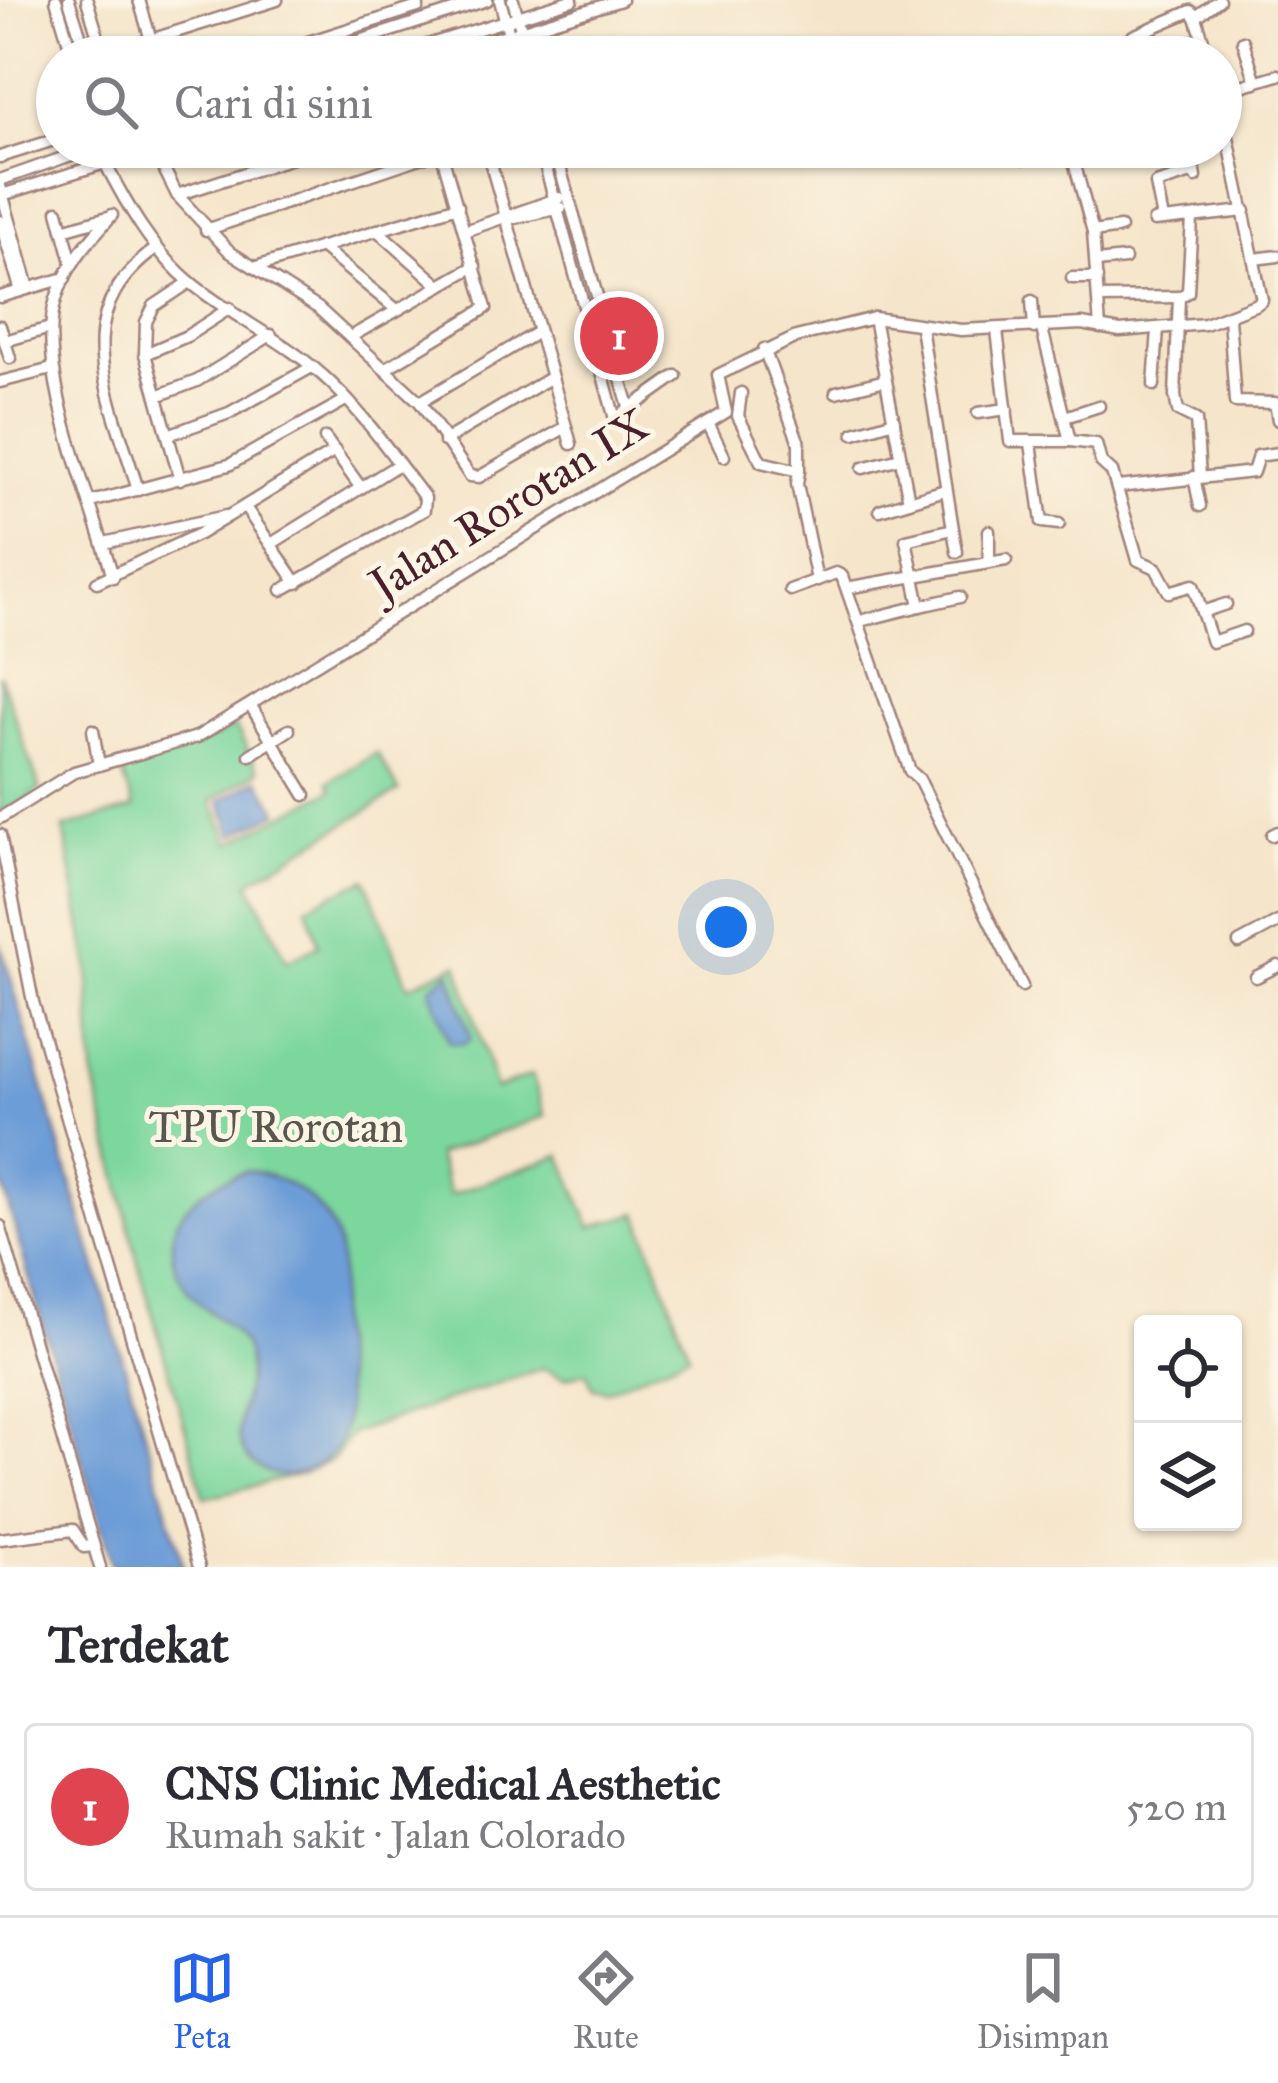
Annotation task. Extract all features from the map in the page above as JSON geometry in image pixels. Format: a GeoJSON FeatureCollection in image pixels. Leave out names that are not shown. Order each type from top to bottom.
{"type":"FeatureCollection","features":[{"type":"Feature","properties":{"kind":"street"},"geometry":{"type":"LineString","coordinates":[[56,0],[67,36]]}},
{"type":"Feature","properties":{"kind":"street"},"geometry":{"type":"LineString","coordinates":[[69,0],[80,36]]}},
{"type":"Feature","properties":{"kind":"street"},"geometry":{"type":"LineString","coordinates":[[87,0],[98,36]]}},
{"type":"Feature","properties":{"kind":"street"},"geometry":{"type":"LineString","coordinates":[[139,0],[150,36]]}},
{"type":"Feature","properties":{"kind":"street"},"geometry":{"type":"LineString","coordinates":[[163,36],[275,0]]}},
{"type":"Feature","properties":{"kind":"street"},"geometry":{"type":"LineString","coordinates":[[327,36],[417,7],[417,0]]}},
{"type":"Feature","properties":{"kind":"street"},"geometry":{"type":"LineString","coordinates":[[375,36],[487,0]]}},
{"type":"Feature","properties":{"kind":"street"},"geometry":{"type":"LineString","coordinates":[[442,36],[509,9],[572,0]]}},
{"type":"Feature","properties":{"kind":"street"},"geometry":{"type":"LineString","coordinates":[[506,36],[622,0]]}},
{"type":"Feature","properties":{"kind":"street"},"geometry":{"type":"LineString","coordinates":[[1196,17],[1219,1]]}},
{"type":"Feature","properties":{"kind":"street"},"geometry":{"type":"LineString","coordinates":[[509,9],[518,36]]}},
{"type":"Feature","properties":{"kind":"street"},"geometry":{"type":"LineString","coordinates":[[1133,36],[1191,11],[1202,36]]}},
{"type":"Feature","properties":{"kind":"street"},"geometry":{"type":"LineString","coordinates":[[1243,41],[1256,82]]}},
{"type":"Feature","properties":{"kind":"street"},"geometry":{"type":"LineString","coordinates":[[1242,86],[1278,77]]}},
{"type":"Feature","properties":{"kind":"street"},"geometry":{"type":"LineString","coordinates":[[0,157],[36,146]]}},
{"type":"Feature","properties":{"kind":"street"},"geometry":{"type":"LineString","coordinates":[[1,193],[53,168]]}},
{"type":"Feature","properties":{"kind":"street"},"geometry":{"type":"LineString","coordinates":[[1,193],[88,168]]}},
{"type":"Feature","properties":{"kind":"street"},"geometry":{"type":"LineString","coordinates":[[107,168],[128,210],[157,248],[190,282],[271,334],[312,367],[399,464],[426,507],[282,590]]}},
{"type":"Feature","properties":{"kind":"street"},"geometry":{"type":"LineString","coordinates":[[177,195],[261,168]]}},
{"type":"Feature","properties":{"kind":"street"},"geometry":{"type":"LineString","coordinates":[[206,230],[391,168]]}},
{"type":"Feature","properties":{"kind":"street"},"geometry":{"type":"LineString","coordinates":[[451,168],[489,322]]}},
{"type":"Feature","properties":{"kind":"street"},"geometry":{"type":"LineString","coordinates":[[491,168],[571,443]]}},
{"type":"Feature","properties":{"kind":"street"},"geometry":{"type":"LineString","coordinates":[[550,168],[630,410]]}},
{"type":"Feature","properties":{"kind":"street"},"geometry":{"type":"LineString","coordinates":[[555,168],[556,182]]}},
{"type":"Feature","properties":{"kind":"street"},"geometry":{"type":"LineString","coordinates":[[1076,168],[1093,232],[1100,328]]}},
{"type":"Feature","properties":{"kind":"street"},"geometry":{"type":"LineString","coordinates":[[1236,168],[1262,300],[1278,300]]}},
{"type":"Feature","properties":{"kind":"street"},"geometry":{"type":"LineString","coordinates":[[165,171],[177,195],[206,230],[352,336],[420,402],[475,477],[566,427]]}},
{"type":"Feature","properties":{"kind":"street"},"geometry":{"type":"LineString","coordinates":[[1196,177],[1195,172],[1156,184],[1158,220],[1246,212]]}},
{"type":"Feature","properties":{"kind":"street"},"geometry":{"type":"LineString","coordinates":[[1,193],[25,290]]}},
{"type":"Feature","properties":{"kind":"street"},"geometry":{"type":"LineString","coordinates":[[465,231],[562,203]]}},
{"type":"Feature","properties":{"kind":"street"},"geometry":{"type":"LineString","coordinates":[[562,203],[614,419],[676,376]]}},
{"type":"Feature","properties":{"kind":"street"},"geometry":{"type":"LineString","coordinates":[[256,267],[458,206]]}},
{"type":"Feature","properties":{"kind":"street"},"geometry":{"type":"LineString","coordinates":[[63,230],[128,210]]}},
{"type":"Feature","properties":{"kind":"street"},"geometry":{"type":"LineString","coordinates":[[58,212],[72,262]]}},
{"type":"Feature","properties":{"kind":"street"},"geometry":{"type":"LineString","coordinates":[[112,215],[72,262],[50,328],[52,369],[112,577]]}},
{"type":"Feature","properties":{"kind":"street"},"geometry":{"type":"LineString","coordinates":[[1100,298],[1179,297],[1188,292],[1192,218]]}},
{"type":"Feature","properties":{"kind":"street"},"geometry":{"type":"LineString","coordinates":[[0,221],[4,249],[25,290]]}},
{"type":"Feature","properties":{"kind":"street"},"geometry":{"type":"LineString","coordinates":[[1093,232],[1120,227]]}},
{"type":"Feature","properties":{"kind":"street"},"geometry":{"type":"LineString","coordinates":[[377,230],[440,286]]}},
{"type":"Feature","properties":{"kind":"street"},"geometry":{"type":"LineString","coordinates":[[321,247],[398,310]]}},
{"type":"Feature","properties":{"kind":"street"},"geometry":{"type":"LineString","coordinates":[[138,490],[99,338],[111,292],[157,248]]}},
{"type":"Feature","properties":{"kind":"street"},"geometry":{"type":"LineString","coordinates":[[1255,259],[1278,256]]}},
{"type":"Feature","properties":{"kind":"street"},"geometry":{"type":"LineString","coordinates":[[1096,262],[1125,259]]}},
{"type":"Feature","properties":{"kind":"street"},"geometry":{"type":"LineString","coordinates":[[352,336],[475,266]]}},
{"type":"Feature","properties":{"kind":"street"},"geometry":{"type":"LineString","coordinates":[[0,297],[64,278]]}},
{"type":"Feature","properties":{"kind":"street"},"geometry":{"type":"LineString","coordinates":[[1072,278],[1097,278]]}},
{"type":"Feature","properties":{"kind":"street"},"geometry":{"type":"LineString","coordinates":[[180,479],[145,354],[146,322],[154,306],[190,282]]}},
{"type":"Feature","properties":{"kind":"street"},"geometry":{"type":"LineString","coordinates":[[1179,297],[1175,396],[1178,411],[1196,420],[1200,506]]}},
{"type":"Feature","properties":{"kind":"street","name":"Jalan Rorotan IX"},"geometry":{"type":"LineString","coordinates":[[0,818],[54,781],[196,738],[251,706],[708,423],[728,408],[718,382],[720,373],[764,349],[874,318],[921,327],[997,330],[1082,324],[1158,329],[1229,317],[1262,300]]}},
{"type":"Feature","properties":{"kind":"street"},"geometry":{"type":"LineString","coordinates":[[1032,301],[1070,441]]}},
{"type":"Feature","properties":{"kind":"street"},"geometry":{"type":"LineString","coordinates":[[145,354],[187,336],[230,308]]}},
{"type":"Feature","properties":{"kind":"street"},"geometry":{"type":"LineString","coordinates":[[385,369],[486,308]]}},
{"type":"Feature","properties":{"kind":"street"},"geometry":{"type":"LineString","coordinates":[[1229,317],[1234,401],[1274,403],[1278,420]]}},
{"type":"Feature","properties":{"kind":"street"},"geometry":{"type":"LineString","coordinates":[[874,318],[909,501]]}},
{"type":"Feature","properties":{"kind":"street"},"geometry":{"type":"LineString","coordinates":[[0,326],[10,358]]}},
{"type":"Feature","properties":{"kind":"street"},"geometry":{"type":"LineString","coordinates":[[921,327],[957,553]]}},
{"type":"Feature","properties":{"kind":"street"},"geometry":{"type":"LineString","coordinates":[[5,341],[50,328]]}},
{"type":"Feature","properties":{"kind":"street"},"geometry":{"type":"LineString","coordinates":[[1154,385],[1158,329]]}},
{"type":"Feature","properties":{"kind":"street"},"geometry":{"type":"LineString","coordinates":[[997,330],[1010,441]]}},
{"type":"Feature","properties":{"kind":"street"},"geometry":{"type":"LineString","coordinates":[[420,402],[538,332]]}},
{"type":"Feature","properties":{"kind":"street"},"geometry":{"type":"LineString","coordinates":[[157,396],[196,381],[271,334]]}},
{"type":"Feature","properties":{"kind":"street"},"geometry":{"type":"LineString","coordinates":[[764,349],[799,443],[799,471],[817,580]]}},
{"type":"Feature","properties":{"kind":"street"},"geometry":{"type":"LineString","coordinates":[[168,436],[229,413],[312,367]]}},
{"type":"Feature","properties":{"kind":"street"},"geometry":{"type":"LineString","coordinates":[[0,382],[52,369]]}},
{"type":"Feature","properties":{"kind":"street"},"geometry":{"type":"LineString","coordinates":[[444,440],[550,378]]}},
{"type":"Feature","properties":{"kind":"street"},"geometry":{"type":"LineString","coordinates":[[836,392],[886,380]]}},
{"type":"Feature","properties":{"kind":"street"},"geometry":{"type":"LineString","coordinates":[[741,393],[738,416],[761,462],[799,471]]}},
{"type":"Feature","properties":{"kind":"street"},"geometry":{"type":"LineString","coordinates":[[91,502],[229,465],[346,400]]}},
{"type":"Feature","properties":{"kind":"street"},"geometry":{"type":"LineString","coordinates":[[1065,417],[1099,406]]}},
{"type":"Feature","properties":{"kind":"street"},"geometry":{"type":"LineString","coordinates":[[978,413],[1006,409]]}},
{"type":"Feature","properties":{"kind":"street"},"geometry":{"type":"LineString","coordinates":[[854,433],[894,422]]}},
{"type":"Feature","properties":{"kind":"street"},"geometry":{"type":"LineString","coordinates":[[708,423],[724,456]]}},
{"type":"Feature","properties":{"kind":"street"},"geometry":{"type":"LineString","coordinates":[[325,438],[361,488]]}},
{"type":"Feature","properties":{"kind":"street"},"geometry":{"type":"LineString","coordinates":[[994,444],[1094,441],[1100,462],[1112,472],[1118,487],[1138,560],[1156,568],[1169,592],[1193,585],[1212,642],[1244,631]]}},
{"type":"Feature","properties":{"kind":"street"},"geometry":{"type":"LineString","coordinates":[[1031,443],[1042,521],[1059,524]]}},
{"type":"Feature","properties":{"kind":"street"},"geometry":{"type":"LineString","coordinates":[[97,582],[229,516],[335,451]]}},
{"type":"Feature","properties":{"kind":"street"},"geometry":{"type":"LineString","coordinates":[[1118,487],[1255,471],[1258,456],[1278,453]]}},
{"type":"Feature","properties":{"kind":"street"},"geometry":{"type":"LineString","coordinates":[[863,468],[900,458]]}},
{"type":"Feature","properties":{"kind":"street"},"geometry":{"type":"LineString","coordinates":[[271,544],[399,464]]}},
{"type":"Feature","properties":{"kind":"street"},"geometry":{"type":"LineString","coordinates":[[880,510],[946,490]]}},
{"type":"Feature","properties":{"kind":"street"},"geometry":{"type":"LineString","coordinates":[[245,507],[297,583]]}},
{"type":"Feature","properties":{"kind":"street"},"geometry":{"type":"LineString","coordinates":[[104,543],[229,516]]}},
{"type":"Feature","properties":{"kind":"street"},"geometry":{"type":"LineString","coordinates":[[920,606],[915,577],[900,542],[953,529]]}},
{"type":"Feature","properties":{"kind":"street"},"geometry":{"type":"LineString","coordinates":[[989,531],[989,562]]}},
{"type":"Feature","properties":{"kind":"street"},"geometry":{"type":"LineString","coordinates":[[1113,542],[1129,537]]}},
{"type":"Feature","properties":{"kind":"street"},"geometry":{"type":"LineString","coordinates":[[852,587],[1006,560]]}},
{"type":"Feature","properties":{"kind":"street"},"geometry":{"type":"LineString","coordinates":[[790,590],[842,576],[910,771],[919,779],[1022,986]]}},
{"type":"Feature","properties":{"kind":"street"},"geometry":{"type":"LineString","coordinates":[[860,621],[960,597]]}},
{"type":"Feature","properties":{"kind":"street"},"geometry":{"type":"LineString","coordinates":[[1202,612],[1226,604]]}},
{"type":"Feature","properties":{"kind":"street"},"geometry":{"type":"LineString","coordinates":[[251,706],[305,795]]}},
{"type":"Feature","properties":{"kind":"street"},"geometry":{"type":"LineString","coordinates":[[93,730],[99,765]]}},
{"type":"Feature","properties":{"kind":"street"},"geometry":{"type":"LineString","coordinates":[[250,754],[289,730]]}},
{"type":"Feature","properties":{"kind":"street"},"geometry":{"type":"LineString","coordinates":[[0,835],[33,1002],[199,1567]]}},
{"type":"Feature","properties":{"kind":"street"},"geometry":{"type":"LineString","coordinates":[[1239,943],[1278,922]]}},
{"type":"Feature","properties":{"kind":"street"},"geometry":{"type":"LineString","coordinates":[[1256,977],[1278,966]]}},
{"type":"Feature","properties":{"kind":"street"},"geometry":{"type":"LineString","coordinates":[[0,1226],[100,1567]]}},
{"type":"Feature","properties":{"kind":"street"},"geometry":{"type":"LineString","coordinates":[[0,1539],[69,1530],[76,1532],[84,1547],[94,1546]]}},
{"type":"Feature","properties":{"kind":"green space"},"geometry":{"type":"Polygon","coordinates":[[[0,675],[40,789],[0,818],[0,675]]]}},
{"type":"Feature","properties":{"kind":"green space","name":"TPU Rorotan"},"geometry":{"type":"Polygon","coordinates":[[[235,726],[259,771],[212,800],[230,843],[332,790],[329,782],[377,753],[399,791],[249,882],[287,961],[319,945],[307,906],[366,879],[408,986],[458,964],[496,1089],[532,1075],[545,1116],[437,1155],[450,1195],[561,1155],[591,1227],[638,1213],[689,1354],[607,1390],[593,1388],[586,1372],[564,1378],[543,1368],[352,1433],[332,1460],[302,1474],[205,1498],[138,1263],[93,1073],[89,969],[64,828],[134,808],[120,765],[204,742],[235,726]]]}},
{"type":"Feature","properties":{"kind":"water"},"geometry":{"type":"Polygon","coordinates":[[[258,779],[279,812],[233,835],[220,801],[258,779]]]}},
{"type":"Feature","properties":{"kind":"water"},"geometry":{"type":"Polygon","coordinates":[[[0,942],[184,1567],[113,1567],[0,1177],[0,942]]]}},
{"type":"Feature","properties":{"kind":"water"},"geometry":{"type":"Polygon","coordinates":[[[450,972],[471,1038],[464,1044],[449,1042],[430,988],[450,972]]]}},
{"type":"Feature","properties":{"kind":"water"},"geometry":{"type":"Polygon","coordinates":[[[247,1171],[279,1180],[308,1198],[330,1224],[340,1256],[337,1329],[345,1394],[342,1435],[316,1466],[292,1475],[266,1471],[246,1456],[239,1430],[248,1372],[243,1345],[190,1293],[174,1263],[175,1227],[184,1211],[211,1187],[247,1171]]]}},
{"type":"Feature","properties":{"kind":"place","name":"CNS Clinic Medical Aesthetic"},"geometry":{"type":"Point","coordinates":[619,336]}}]}
